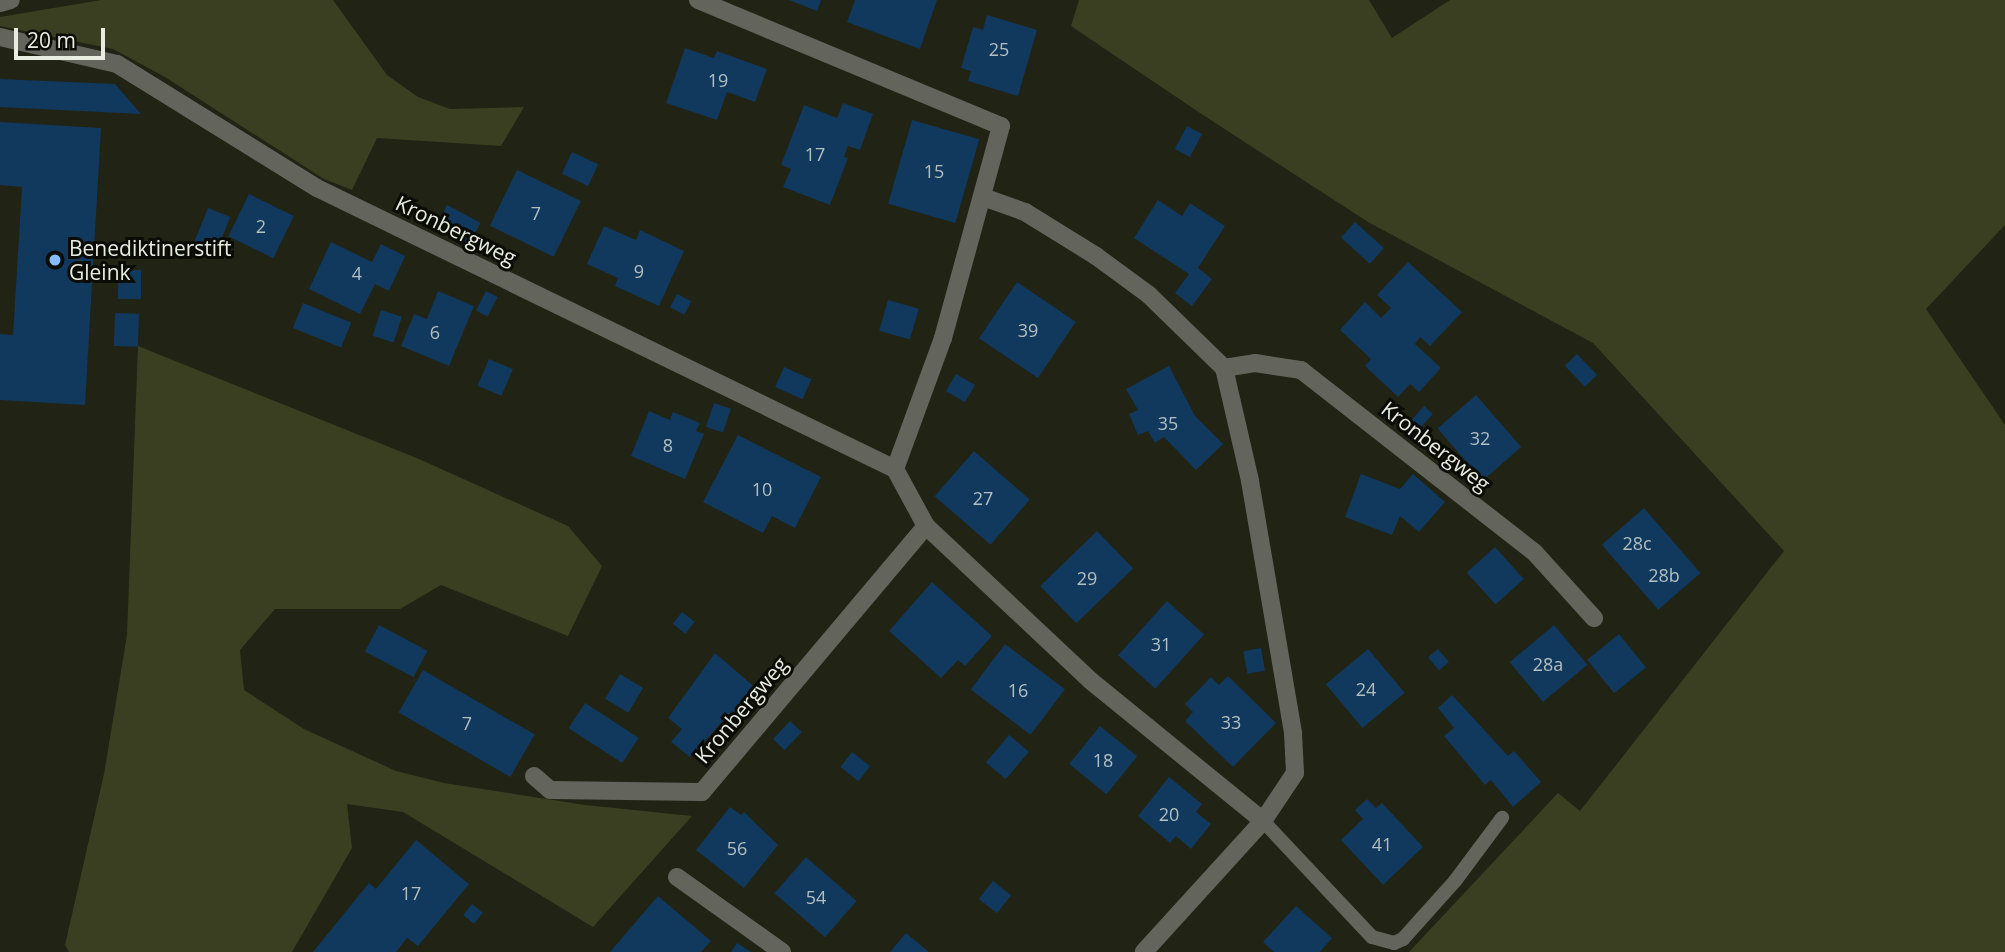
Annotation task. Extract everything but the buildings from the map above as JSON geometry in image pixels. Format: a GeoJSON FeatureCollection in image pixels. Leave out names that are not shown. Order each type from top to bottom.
{"type":"FeatureCollection","features":[{"type":"Feature","properties":{"kind":"street"},"geometry":{"type":"LineString","coordinates":[[0,3],[11,0]]}},
{"type":"Feature","properties":{"kind":"street"},"geometry":{"type":"LineString","coordinates":[[698,0],[1001,126],[984,197],[943,338],[895,469],[926,526],[1091,681],[1263,821]]}},
{"type":"Feature","properties":{"kind":"street","name":"Kronbergweg"},"geometry":{"type":"LineString","coordinates":[[0,37],[117,64],[317,188],[895,469]]}},
{"type":"Feature","properties":{"kind":"street"},"geometry":{"type":"LineString","coordinates":[[984,197],[1026,212],[1096,256],[1149,295],[1224,368],[1250,481],[1293,733],[1295,773],[1263,821],[1144,952]]}},
{"type":"Feature","properties":{"kind":"street","name":"Kronbergweg"},"geometry":{"type":"LineString","coordinates":[[1224,368],[1255,363],[1301,370],[1535,553],[1594,618]]}},
{"type":"Feature","properties":{"kind":"street","name":"Kronbergweg"},"geometry":{"type":"LineString","coordinates":[[534,776],[550,790],[702,792],[926,526]]}},
{"type":"Feature","properties":{"kind":"street"},"geometry":{"type":"LineString","coordinates":[[677,877],[782,952]]}},
{"type":"Feature","properties":{"kind":"lane"},"geometry":{"type":"LineString","coordinates":[[1263,821],[1372,937],[1394,943],[1403,939],[1455,881],[1502,818]]}},
{"type":"Feature","properties":{"kind":"green space"},"geometry":{"type":"Polygon","coordinates":[[[101,0],[333,0],[387,75],[418,97],[450,109],[524,107],[501,146],[377,138],[352,190],[324,179],[165,77],[113,49],[0,26],[0,17],[101,0]]]}},
{"type":"Feature","properties":{"kind":"green space"},"geometry":{"type":"Polygon","coordinates":[[[1079,0],[1369,0],[1392,38],[1450,0],[2005,0],[2005,225],[1926,309],[2005,425],[2005,952],[1409,952],[1558,793],[1580,811],[1784,551],[1593,343],[1368,222],[1200,113],[1071,26],[1079,0]]]}},
{"type":"Feature","properties":{"kind":"green space"},"geometry":{"type":"Polygon","coordinates":[[[138,346],[419,459],[568,526],[602,566],[568,636],[441,585],[400,609],[275,609],[240,650],[244,690],[304,729],[396,771],[444,783],[585,805],[692,816],[593,927],[403,812],[347,804],[352,848],[292,952],[69,952],[65,945],[104,774],[127,635],[138,346]]]}},
{"type":"Feature","properties":{"kind":"place","name":"Benediktinerstift Gleink"},"geometry":{"type":"Point","coordinates":[55,260]}}]}
